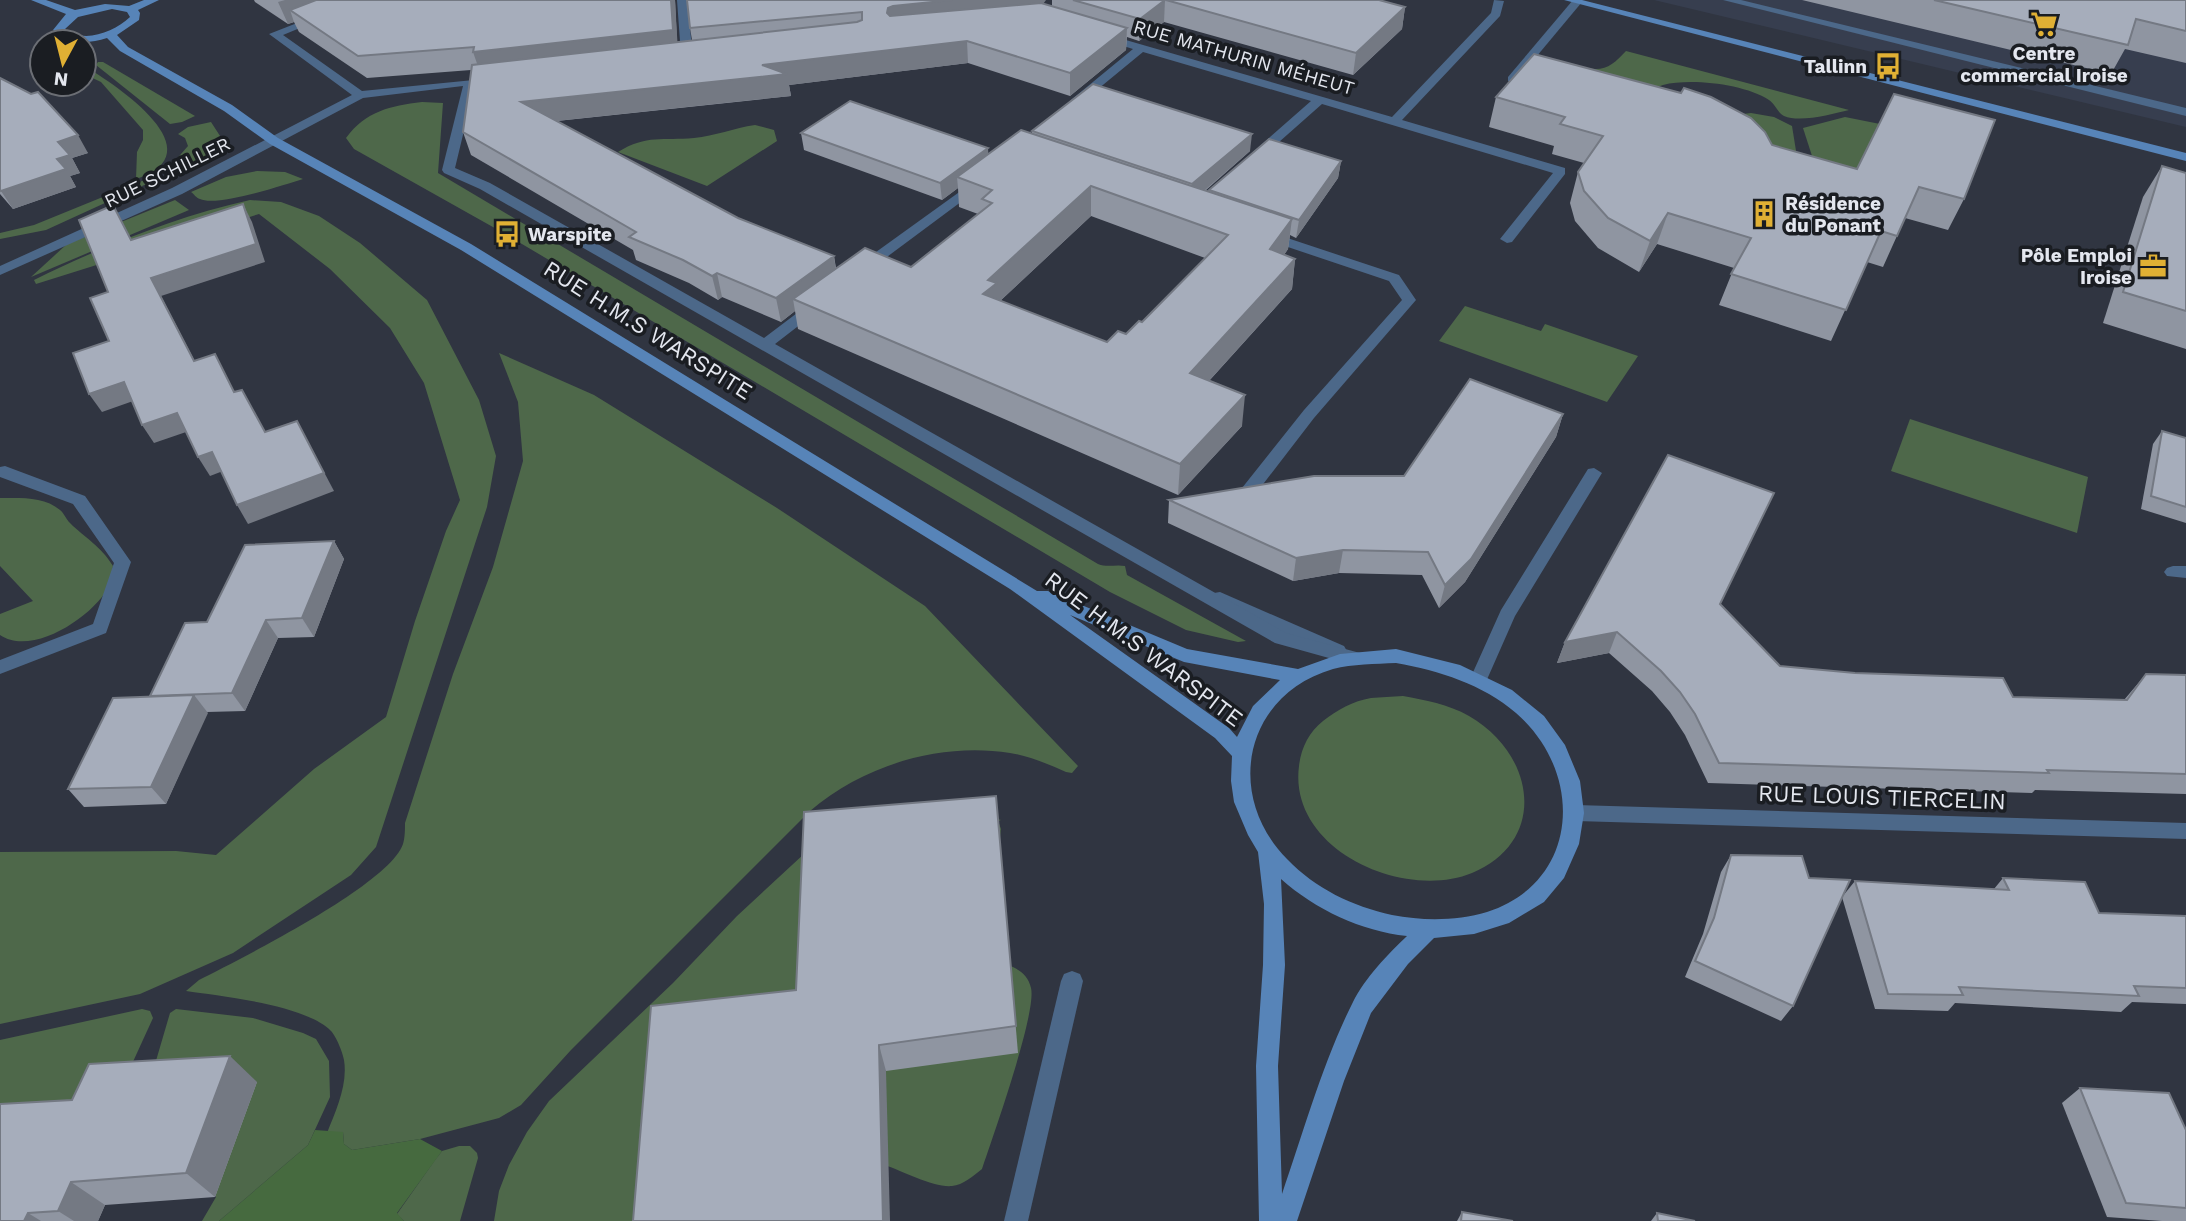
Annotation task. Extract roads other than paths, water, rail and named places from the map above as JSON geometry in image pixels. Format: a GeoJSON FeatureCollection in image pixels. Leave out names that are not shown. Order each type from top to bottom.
{"type":"FeatureCollection","features":[{"type":"Feature","properties":{"kind":"street"},"geometry":{"type":"LineString","coordinates":[[36,0],[76,14]]}},
{"type":"Feature","properties":{"kind":"street"},"geometry":{"type":"LineString","coordinates":[[130,9],[135,13],[131,24],[109,34],[82,38],[63,35],[59,30],[61,25],[76,14],[100,7],[130,9],[154,0]]}},
{"type":"Feature","properties":{"kind":"street"},"geometry":{"type":"LineString","coordinates":[[682,0],[680,58],[700,56]]}},
{"type":"Feature","properties":{"kind":"street"},"geometry":{"type":"LineString","coordinates":[[1728,0],[2186,112]]}},
{"type":"Feature","properties":{"kind":"street"},"geometry":{"type":"LineString","coordinates":[[1395,121],[1496,14],[1499,1]]}},
{"type":"Feature","properties":{"kind":"street"},"geometry":{"type":"LineString","coordinates":[[1511,79],[1573,1],[2186,157]]}},
{"type":"Feature","properties":{"kind":"street"},"geometry":{"type":"LineString","coordinates":[[334,13],[275,34],[360,95],[495,79]]}},
{"type":"Feature","properties":{"kind":"street","name":"RUE MATHURIN MÉHEUT"},"geometry":{"type":"LineString","coordinates":[[1092,33],[1561,170],[1507,239]]}},
{"type":"Feature","properties":{"kind":"street","name":"RUE H.M.S WARSPITE"},"geometry":{"type":"LineString","coordinates":[[109,34],[124,49],[228,108],[274,141],[466,247],[1016,585],[1222,733],[1241,753]]}},
{"type":"Feature","properties":{"kind":"street"},"geometry":{"type":"LineString","coordinates":[[1070,105],[1142,47]]}},
{"type":"Feature","properties":{"kind":"street"},"geometry":{"type":"LineString","coordinates":[[470,82],[447,170],[485,186],[1182,581],[1354,658]]}},
{"type":"Feature","properties":{"kind":"street","name":"RUE SCHILLER"},"geometry":{"type":"LineString","coordinates":[[0,271],[177,191],[360,95]]}},
{"type":"Feature","properties":{"kind":"street"},"geometry":{"type":"LineString","coordinates":[[1243,168],[1321,99]]}},
{"type":"Feature","properties":{"kind":"street"},"geometry":{"type":"LineString","coordinates":[[850,278],[905,230],[988,175]]}},
{"type":"Feature","properties":{"kind":"street"},"geometry":{"type":"LineString","coordinates":[[1248,492],[1309,414],[1409,300],[1394,278],[1255,231]]}},
{"type":"Feature","properties":{"kind":"street"},"geometry":{"type":"LineString","coordinates":[[766,344],[829,295]]}},
{"type":"Feature","properties":{"kind":"street"},"geometry":{"type":"LineString","coordinates":[[0,472],[5,471],[79,500],[123,562],[100,628],[0,667]]}},
{"type":"Feature","properties":{"kind":"street"},"geometry":{"type":"LineString","coordinates":[[1479,679],[1507,615],[1594,473]]}},
{"type":"Feature","properties":{"kind":"street","name":"RUE H.M.S WARSPITE"},"geometry":{"type":"LineString","coordinates":[[1016,585],[1184,655],[1298,676]]}},
{"type":"Feature","properties":{"kind":"street"},"geometry":{"type":"LineString","coordinates":[[1396,656],[1438,663],[1479,679],[1511,698],[1537,722],[1558,750],[1571,781],[1576,813],[1569,850],[1549,883],[1517,909],[1476,925],[1428,930],[1382,924],[1338,908],[1299,884],[1268,853],[1249,821],[1240,786],[1241,753],[1248,730],[1260,709],[1278,691],[1298,676],[1324,665],[1354,658],[1396,656]]}},
{"type":"Feature","properties":{"kind":"street","name":"RUE LOUIS TIERCELIN"},"geometry":{"type":"LineString","coordinates":[[1576,813],[2186,831]]}},
{"type":"Feature","properties":{"kind":"street"},"geometry":{"type":"LineString","coordinates":[[1268,853],[1274,953],[1266,1066],[1271,1221]]}},
{"type":"Feature","properties":{"kind":"street"},"geometry":{"type":"LineString","coordinates":[[1285,1221],[1333,1081],[1362,1007],[1400,957],[1428,930]]}},
{"type":"Feature","properties":{"kind":"street"},"geometry":{"type":"LineString","coordinates":[[1016,1221],[1072,981]]}},
{"type":"Feature","properties":{"kind":"place","name":"Centre commercial Iroise"},"geometry":{"type":"Point","coordinates":[2044,24]}},
{"type":"Feature","properties":{"kind":"place","name":"Tallinn"},"geometry":{"type":"Point","coordinates":[1888,66]}},
{"type":"Feature","properties":{"kind":"place","name":"Résidence du Ponant"},"geometry":{"type":"Point","coordinates":[1764,214]}},
{"type":"Feature","properties":{"kind":"place","name":"Warspite"},"geometry":{"type":"Point","coordinates":[507,234]}},
{"type":"Feature","properties":{"kind":"place","name":"Pôle Emploi Iroise"},"geometry":{"type":"Point","coordinates":[2153,266]}}]}
